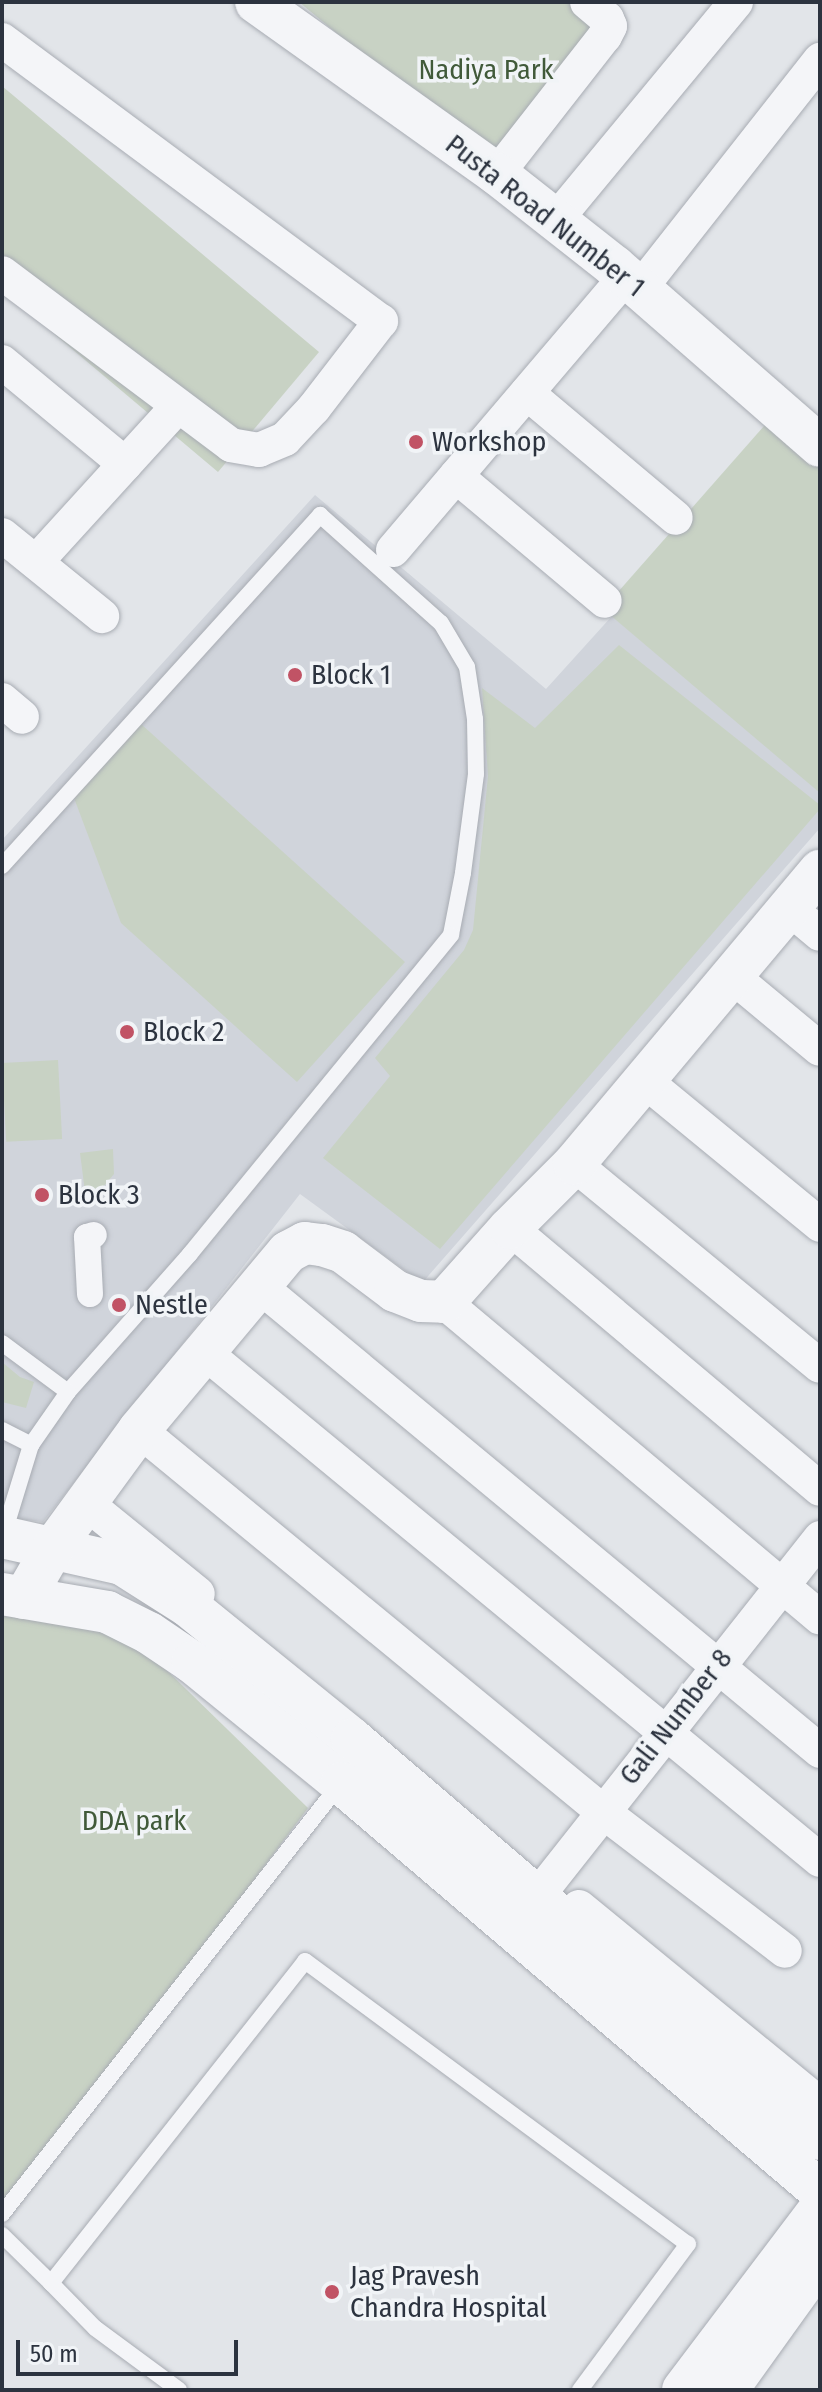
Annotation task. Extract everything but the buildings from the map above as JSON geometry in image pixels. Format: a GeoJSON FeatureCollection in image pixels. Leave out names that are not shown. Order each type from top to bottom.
{"type":"FeatureCollection","features":[{"type":"Feature","properties":{"kind":"street"},"geometry":{"type":"LineString","coordinates":[[497,174],[605,36],[610,26],[607,19],[587,2]]}},
{"type":"Feature","properties":{"kind":"street"},"geometry":{"type":"LineString","coordinates":[[555,221],[736,2]]}},
{"type":"Feature","properties":{"kind":"street","name":"Pusta Road Number 1"},"geometry":{"type":"LineString","coordinates":[[264,4],[497,174],[632,284],[820,446]]}},
{"type":"Feature","properties":{"kind":"street"},"geometry":{"type":"LineString","coordinates":[[2,40],[381,321],[314,408],[285,439],[259,450],[231,445],[2,273]]}},
{"type":"Feature","properties":{"kind":"street"},"geometry":{"type":"LineString","coordinates":[[393,550],[527,393],[632,284],[820,60]]}},
{"type":"Feature","properties":{"kind":"street"},"geometry":{"type":"LineString","coordinates":[[2,362],[125,464]]}},
{"type":"Feature","properties":{"kind":"street"},"geometry":{"type":"LineString","coordinates":[[527,393],[676,518]]}},
{"type":"Feature","properties":{"kind":"street"},"geometry":{"type":"LineString","coordinates":[[36,562],[178,406]]}},
{"type":"Feature","properties":{"kind":"street"},"geometry":{"type":"LineString","coordinates":[[456,476],[605,601]]}},
{"type":"Feature","properties":{"kind":"street"},"geometry":{"type":"LineString","coordinates":[[2,535],[102,616]]}},
{"type":"Feature","properties":{"kind":"street"},"geometry":{"type":"LineString","coordinates":[[444,1302],[510,1228],[574,1164],[732,976],[804,921],[820,871]]}},
{"type":"Feature","properties":{"kind":"street"},"geometry":{"type":"LineString","coordinates":[[732,976],[820,1049]]}},
{"type":"Feature","properties":{"kind":"street"},"geometry":{"type":"LineString","coordinates":[[645,1081],[820,1225]]}},
{"type":"Feature","properties":{"kind":"street"},"geometry":{"type":"LineString","coordinates":[[574,1164],[820,1366]]}},
{"type":"Feature","properties":{"kind":"street"},"geometry":{"type":"LineString","coordinates":[[510,1228],[820,1489]]}},
{"type":"Feature","properties":{"kind":"street"},"geometry":{"type":"LineString","coordinates":[[90,1294],[87,1237],[94,1235]]}},
{"type":"Feature","properties":{"kind":"street"},"geometry":{"type":"LineString","coordinates":[[13,1596],[203,1351],[288,1252],[305,1243],[343,1252],[395,1291],[421,1301],[444,1302],[820,1617]]}},
{"type":"Feature","properties":{"kind":"street"},"geometry":{"type":"LineString","coordinates":[[258,1285],[820,1751]]}},
{"type":"Feature","properties":{"kind":"street"},"geometry":{"type":"LineString","coordinates":[[203,1351],[820,1860]]}},
{"type":"Feature","properties":{"kind":"street"},"geometry":{"type":"LineString","coordinates":[[139,1430],[602,1811],[785,1951]]}},
{"type":"Feature","properties":{"kind":"street"},"geometry":{"type":"LineString","coordinates":[[86,1503],[818,2124]]}},
{"type":"Feature","properties":{"kind":"street"},"geometry":{"type":"LineString","coordinates":[[2,1537],[122,1564],[188,1606],[354,1768],[820,2191]]}},
{"type":"Feature","properties":{"kind":"street","name":"Gali Number 8"},"geometry":{"type":"LineString","coordinates":[[542,1889],[716,1665],[820,1538]]}},
{"type":"Feature","properties":{"kind":"street"},"geometry":{"type":"LineString","coordinates":[[13,1596],[107,1612],[149,1633],[542,1889]]}},
{"type":"Feature","properties":{"kind":"street"},"geometry":{"type":"LineString","coordinates":[[683,2390],[820,2209]]}},
{"type":"Feature","properties":{"kind":"street"},"geometry":{"type":"LineString","coordinates":[[727,2390],[820,2260]]}},
{"type":"Feature","properties":{"kind":"lane"},"geometry":{"type":"LineString","coordinates":[[2,866],[320,515],[441,623],[467,667],[475,719],[476,774],[451,935],[190,1254],[150,1295],[68,1392],[31,1445],[2,1537]]}},
{"type":"Feature","properties":{"kind":"lane"},"geometry":{"type":"LineString","coordinates":[[2,1343],[68,1392]]}},
{"type":"Feature","properties":{"kind":"lane"},"geometry":{"type":"LineString","coordinates":[[2,1430],[31,1445]]}},
{"type":"Feature","properties":{"kind":"lane"},"geometry":{"type":"LineString","coordinates":[[2,2214],[354,1768]]}},
{"type":"Feature","properties":{"kind":"lane"},"geometry":{"type":"LineString","coordinates":[[51,2283],[305,1961],[688,2244],[580,2390]]}},
{"type":"Feature","properties":{"kind":"lane"},"geometry":{"type":"LineString","coordinates":[[2,2235],[95,2328],[179,2390]]}},
{"type":"Feature","properties":{"kind":"shaded area"},"geometry":{"type":"Polygon","coordinates":[[[315,495],[546,689],[612,616],[820,788],[820,828],[422,1283],[300,1194],[43,1522],[2,1517],[2,840],[315,495]]]}},
{"type":"Feature","properties":{"kind":"green space","name":"Nadiya Park"},"geometry":{"type":"Polygon","coordinates":[[[299,2],[568,2],[604,38],[494,164],[299,2]]]}},
{"type":"Feature","properties":{"kind":"green space"},"geometry":{"type":"Polygon","coordinates":[[[2,86],[319,352],[218,472],[2,290],[2,86]]]}},
{"type":"Feature","properties":{"kind":"green space"},"geometry":{"type":"Polygon","coordinates":[[[779,409],[820,448],[820,793],[603,609],[779,409]]]}},
{"type":"Feature","properties":{"kind":"green space"},"geometry":{"type":"Polygon","coordinates":[[[619,645],[820,805],[820,809],[440,1249],[323,1158],[390,1076],[375,1058],[464,950],[473,930],[488,776],[482,688],[535,728],[619,645]]]}},
{"type":"Feature","properties":{"kind":"green space"},"geometry":{"type":"Polygon","coordinates":[[[141,724],[405,962],[297,1082],[121,923],[74,798],[141,724]]]}},
{"type":"Feature","properties":{"kind":"green space"},"geometry":{"type":"Polygon","coordinates":[[[58,1060],[62,1139],[6,1142],[2,1063],[58,1060]]]}},
{"type":"Feature","properties":{"kind":"green space"},"geometry":{"type":"Polygon","coordinates":[[[113,1149],[114,1174],[104,1186],[85,1192],[80,1153],[113,1149]]]}},
{"type":"Feature","properties":{"kind":"green space"},"geometry":{"type":"Polygon","coordinates":[[[2,1362],[20,1377],[34,1382],[26,1408],[2,1402],[2,1362]]]}},
{"type":"Feature","properties":{"kind":"green space","name":"DDA park"},"geometry":{"type":"Polygon","coordinates":[[[2,1600],[107,1612],[308,1808],[2,2218],[2,1600]]]}},
{"type":"Feature","properties":{"kind":"place","name":"Workshop"},"geometry":{"type":"Point","coordinates":[416,442]}},
{"type":"Feature","properties":{"kind":"place","name":"Block 1"},"geometry":{"type":"Point","coordinates":[295,675]}},
{"type":"Feature","properties":{"kind":"place","name":"Block 2"},"geometry":{"type":"Point","coordinates":[127,1032]}},
{"type":"Feature","properties":{"kind":"place","name":"Block 3"},"geometry":{"type":"Point","coordinates":[42,1195]}},
{"type":"Feature","properties":{"kind":"place","name":"Nestle"},"geometry":{"type":"Point","coordinates":[119,1305]}},
{"type":"Feature","properties":{"kind":"place","name":"Jag Pravesh Chandra Hospital"},"geometry":{"type":"Point","coordinates":[332,2292]}}]}
